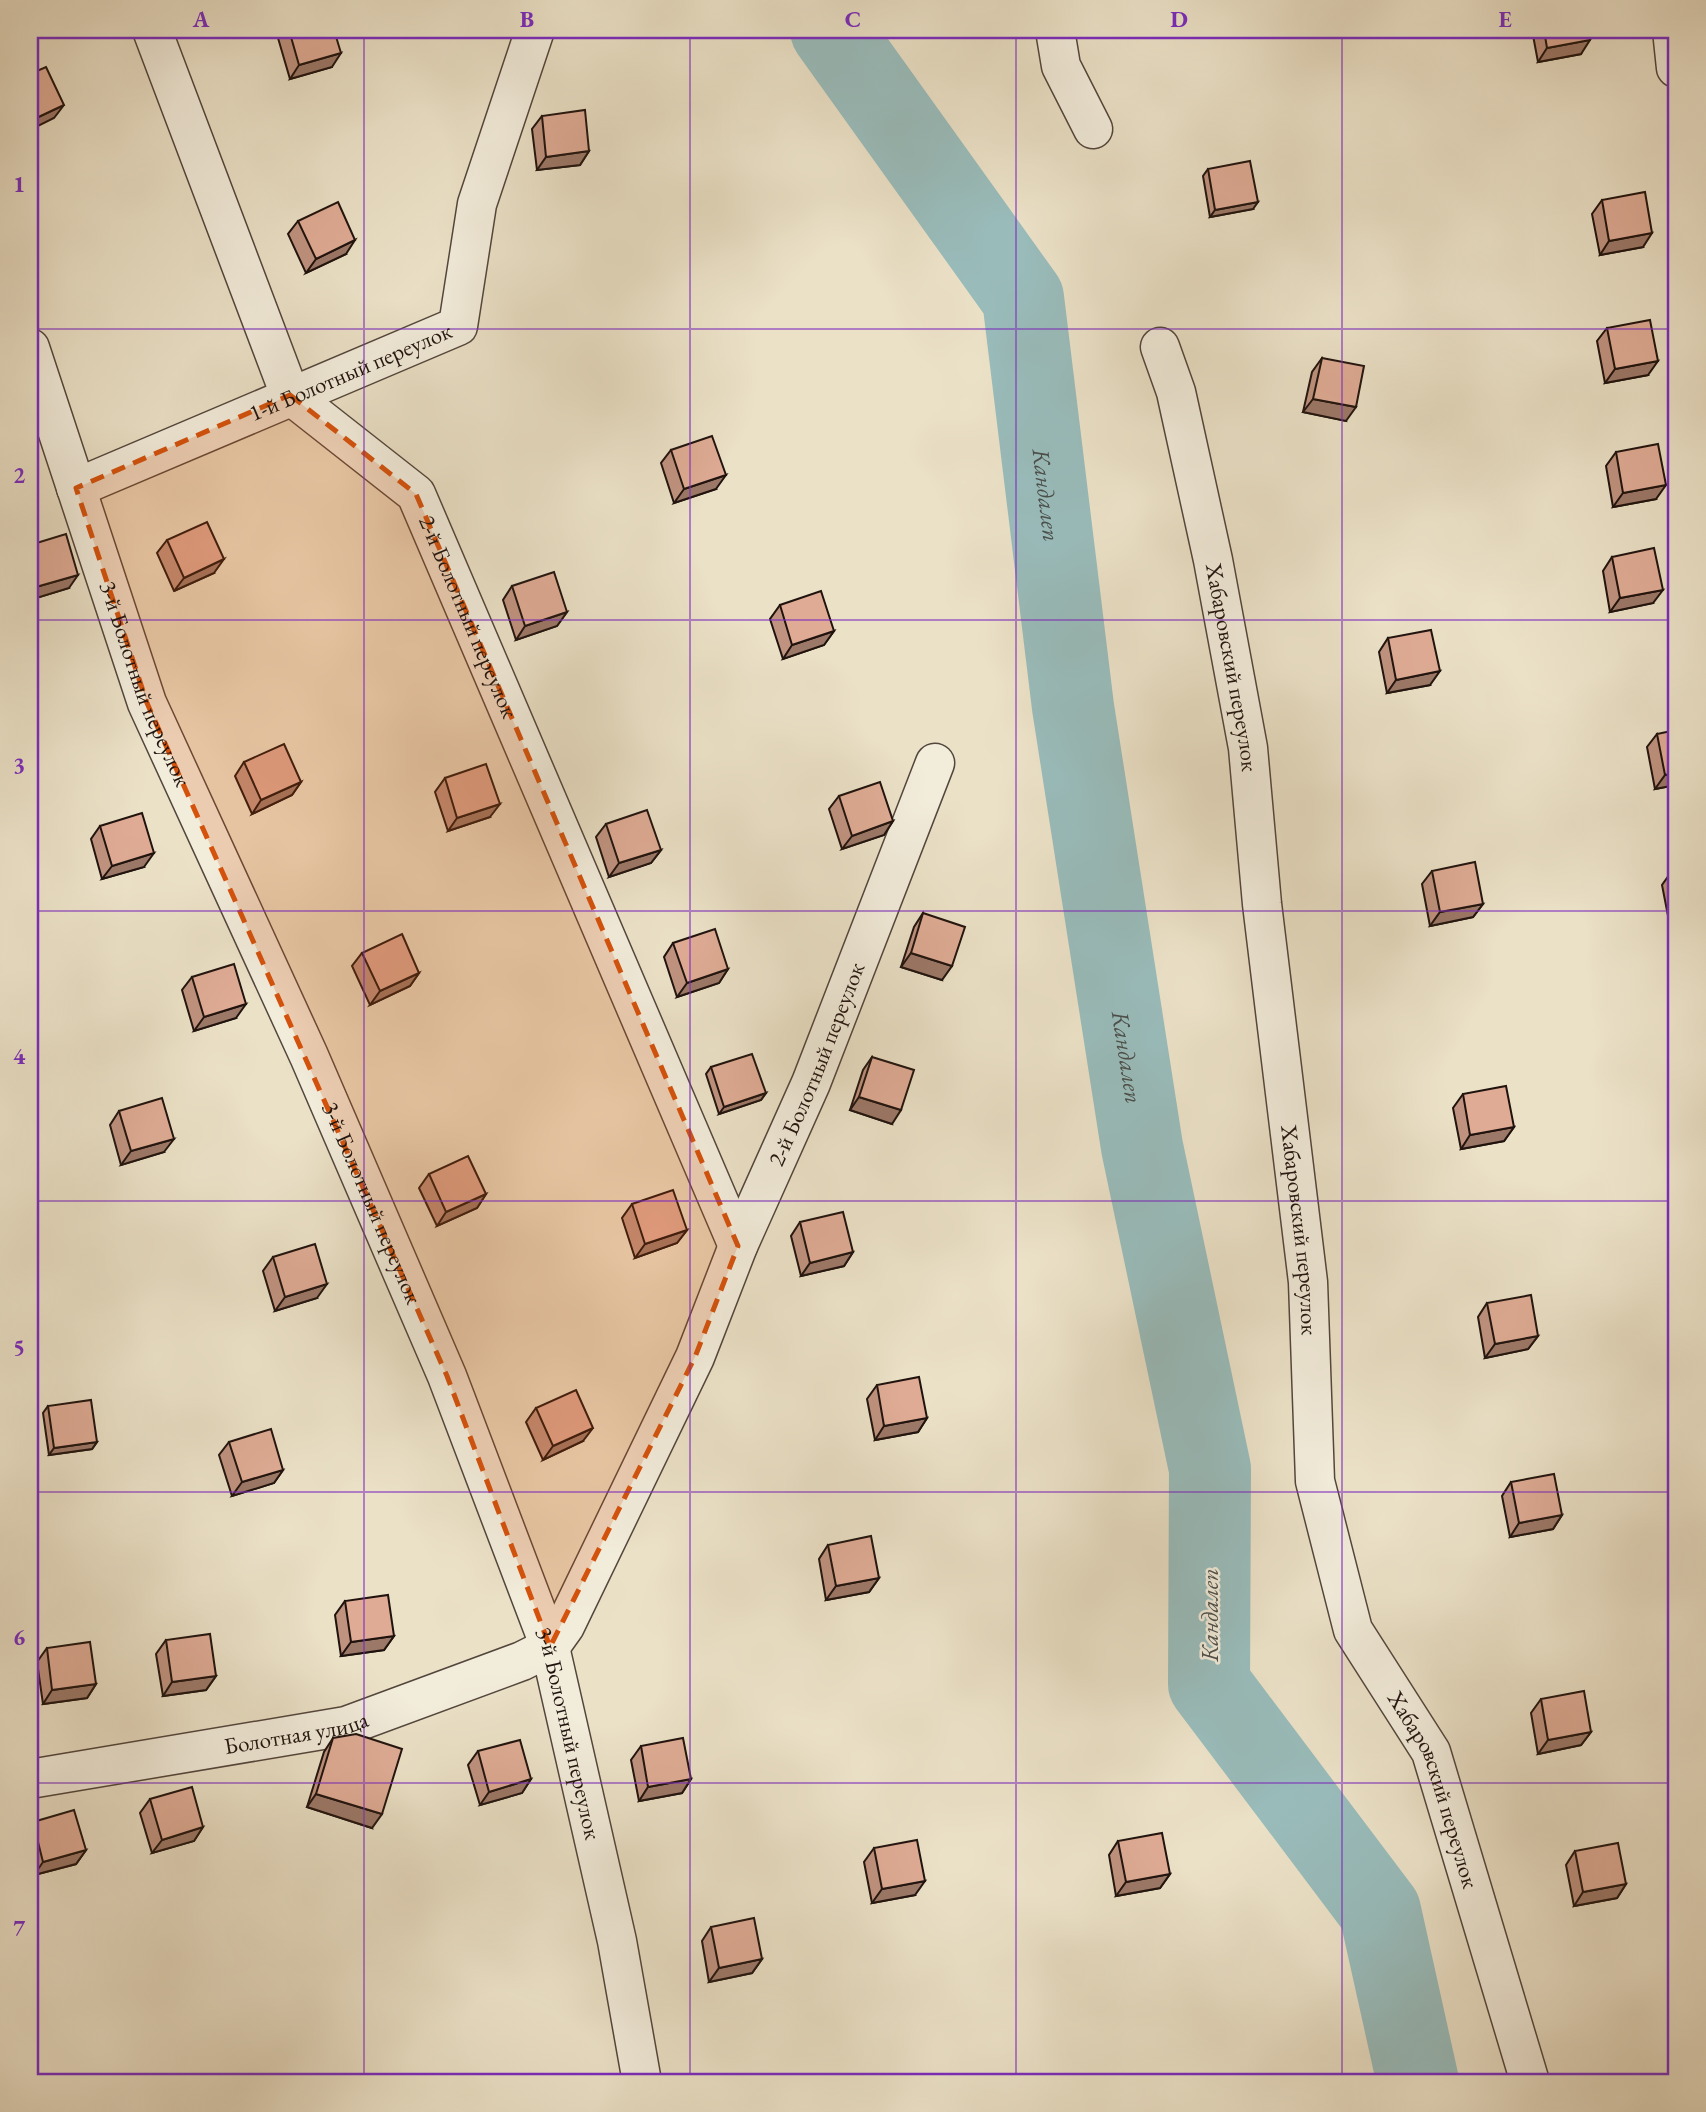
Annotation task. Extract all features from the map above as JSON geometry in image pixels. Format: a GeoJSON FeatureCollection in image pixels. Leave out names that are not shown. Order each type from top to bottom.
{"type":"FeatureCollection","features":[{"type":"Feature","properties":{"kind":"street"},"geometry":{"type":"LineString","coordinates":[[152,30],[290,395]]}},
{"type":"Feature","properties":{"kind":"street","name":"1-й Болотный переулок"},"geometry":{"type":"LineString","coordinates":[[76,488],[458,326],[477,204],[535,30]]}},
{"type":"Feature","properties":{"kind":"street"},"geometry":{"type":"LineString","coordinates":[[1055,30],[1061,66],[1093,129]]}},
{"type":"Feature","properties":{"kind":"street"},"geometry":{"type":"LineString","coordinates":[[1672,30],[1676,68]]}},
{"type":"Feature","properties":{"kind":"street","name":"Хабаровский переулок"},"geometry":{"type":"LineString","coordinates":[[1160,347],[1182,418],[1213,560],[1248,748],[1264,917],[1308,1282],[1315,1481],[1353,1630],[1431,1752],[1530,2082]]}},
{"type":"Feature","properties":{"kind":"street","name":"3-й Болотный переулок"},"geometry":{"type":"LineString","coordinates":[[30,348],[147,703],[309,1056],[447,1376],[550,1647],[617,1941],[642,2082]]}},
{"type":"Feature","properties":{"kind":"street","name":"2-й Болотный переулок"},"geometry":{"type":"LineString","coordinates":[[290,395],[416,495],[738,1246]]}},
{"type":"Feature","properties":{"kind":"street","name":"2-й Болотный переулок"},"geometry":{"type":"LineString","coordinates":[[550,1647],[565,1626],[695,1357],[738,1246],[811,1083],[935,763]]}},
{"type":"Feature","properties":{"kind":"street","name":"Болотная улица"},"geometry":{"type":"LineString","coordinates":[[30,1779],[346,1726],[522,1661],[550,1647]]}},
{"type":"Feature","properties":{"kind":"highlighted area"},"geometry":{"type":"Polygon","coordinates":[[[290,395],[416,494],[738,1246],[695,1357],[550,1647],[447,1376],[147,703],[76,488],[290,395]]]}},
{"type":"Feature","properties":{"kind":"building"},"geometry":{"type":"Polygon","coordinates":[[[289,30],[334,30],[341,53],[299,65],[289,30]]]}},
{"type":"Feature","properties":{"kind":"building"},"geometry":{"type":"Polygon","coordinates":[[[1544,30],[1589,30],[1590,40],[1547,48],[1544,30]]]}},
{"type":"Feature","properties":{"kind":"building"},"geometry":{"type":"Polygon","coordinates":[[[46,67],[64,105],[30,121],[30,74],[46,67]]]}},
{"type":"Feature","properties":{"kind":"building"},"geometry":{"type":"Polygon","coordinates":[[[585,110],[589,151],[546,157],[542,116],[585,110]]]}},
{"type":"Feature","properties":{"kind":"building"},"geometry":{"type":"Polygon","coordinates":[[[1250,161],[1258,202],[1215,210],[1208,169],[1250,161]]]}},
{"type":"Feature","properties":{"kind":"building"},"geometry":{"type":"Polygon","coordinates":[[[1645,192],[1652,233],[1609,241],[1602,200],[1645,192]]]}},
{"type":"Feature","properties":{"kind":"building"},"geometry":{"type":"Polygon","coordinates":[[[338,202],[355,240],[316,259],[298,221],[338,202]]]}},
{"type":"Feature","properties":{"kind":"building"},"geometry":{"type":"Polygon","coordinates":[[[1650,320],[1658,361],[1615,369],[1607,328],[1650,320]]]}},
{"type":"Feature","properties":{"kind":"building"},"geometry":{"type":"Polygon","coordinates":[[[1322,358],[1364,366],[1356,407],[1313,399],[1322,358]]]}},
{"type":"Feature","properties":{"kind":"building"},"geometry":{"type":"Polygon","coordinates":[[[712,436],[726,475],[684,489],[671,450],[712,436]]]}},
{"type":"Feature","properties":{"kind":"building"},"geometry":{"type":"Polygon","coordinates":[[[1658,444],[1666,485],[1623,493],[1616,452],[1658,444]]]}},
{"type":"Feature","properties":{"kind":"building"},"geometry":{"type":"Polygon","coordinates":[[[207,522],[224,559],[184,578],[167,540],[207,522]]]}},
{"type":"Feature","properties":{"kind":"building"},"geometry":{"type":"Polygon","coordinates":[[[66,534],[78,575],[36,587],[30,566],[30,545],[66,534]]]}},
{"type":"Feature","properties":{"kind":"building"},"geometry":{"type":"Polygon","coordinates":[[[1654,548],[1663,590],[1620,598],[1612,557],[1654,548]]]}},
{"type":"Feature","properties":{"kind":"building"},"geometry":{"type":"Polygon","coordinates":[[[554,572],[567,612],[525,626],[512,586],[554,572]]]}},
{"type":"Feature","properties":{"kind":"building"},"geometry":{"type":"Polygon","coordinates":[[[821,591],[834,631],[792,645],[780,605],[821,591]]]}},
{"type":"Feature","properties":{"kind":"building"},"geometry":{"type":"Polygon","coordinates":[[[1431,630],[1440,671],[1396,680],[1388,638],[1431,630]]]}},
{"type":"Feature","properties":{"kind":"building"},"geometry":{"type":"Polygon","coordinates":[[[1676,730],[1676,773],[1665,775],[1657,734],[1676,730]]]}},
{"type":"Feature","properties":{"kind":"building"},"geometry":{"type":"Polygon","coordinates":[[[284,744],[301,782],[261,800],[244,762],[284,744]]]}},
{"type":"Feature","properties":{"kind":"building"},"geometry":{"type":"Polygon","coordinates":[[[486,764],[500,804],[457,818],[445,778],[486,764]]]}},
{"type":"Feature","properties":{"kind":"building"},"geometry":{"type":"Polygon","coordinates":[[[880,782],[893,821],[852,836],[839,796],[880,782]]]}},
{"type":"Feature","properties":{"kind":"building"},"geometry":{"type":"Polygon","coordinates":[[[647,810],[661,850],[619,863],[606,824],[647,810]]]}},
{"type":"Feature","properties":{"kind":"building"},"geometry":{"type":"Polygon","coordinates":[[[142,813],[154,853],[112,866],[100,826],[142,813]]]}},
{"type":"Feature","properties":{"kind":"building"},"geometry":{"type":"Polygon","coordinates":[[[1475,862],[1483,904],[1440,912],[1432,871],[1475,862]]]}},
{"type":"Feature","properties":{"kind":"building"},"geometry":{"type":"Polygon","coordinates":[[[1676,870],[1676,893],[1672,871],[1676,870]]]}},
{"type":"Feature","properties":{"kind":"building"},"geometry":{"type":"Polygon","coordinates":[[[923,913],[965,927],[952,966],[911,953],[923,913]]]}},
{"type":"Feature","properties":{"kind":"building"},"geometry":{"type":"Polygon","coordinates":[[[715,929],[728,969],[687,983],[673,943],[715,929]]]}},
{"type":"Feature","properties":{"kind":"building"},"geometry":{"type":"Polygon","coordinates":[[[402,934],[419,973],[380,991],[362,953],[402,934]]]}},
{"type":"Feature","properties":{"kind":"building"},"geometry":{"type":"Polygon","coordinates":[[[234,964],[246,1004],[204,1017],[192,977],[234,964]]]}},
{"type":"Feature","properties":{"kind":"building"},"geometry":{"type":"Polygon","coordinates":[[[752,1054],[766,1093],[724,1107],[711,1067],[752,1054]]]}},
{"type":"Feature","properties":{"kind":"building"},"geometry":{"type":"Polygon","coordinates":[[[872,1057],[914,1070],[901,1110],[859,1097],[872,1057]]]}},
{"type":"Feature","properties":{"kind":"building"},"geometry":{"type":"Polygon","coordinates":[[[1506,1086],[1514,1127],[1470,1135],[1463,1094],[1506,1086]]]}},
{"type":"Feature","properties":{"kind":"building"},"geometry":{"type":"Polygon","coordinates":[[[162,1098],[174,1139],[131,1151],[119,1111],[162,1098]]]}},
{"type":"Feature","properties":{"kind":"building"},"geometry":{"type":"Polygon","coordinates":[[[468,1156],[486,1194],[446,1212],[429,1174],[468,1156]]]}},
{"type":"Feature","properties":{"kind":"building"},"geometry":{"type":"Polygon","coordinates":[[[673,1190],[687,1230],[645,1244],[632,1204],[673,1190]]]}},
{"type":"Feature","properties":{"kind":"building"},"geometry":{"type":"Polygon","coordinates":[[[843,1212],[853,1252],[810,1263],[800,1222],[843,1212]]]}},
{"type":"Feature","properties":{"kind":"building"},"geometry":{"type":"Polygon","coordinates":[[[315,1244],[327,1284],[285,1297],[273,1257],[315,1244]]]}},
{"type":"Feature","properties":{"kind":"building"},"geometry":{"type":"Polygon","coordinates":[[[1531,1295],[1538,1336],[1495,1344],[1487,1303],[1531,1295]]]}},
{"type":"Feature","properties":{"kind":"building"},"geometry":{"type":"Polygon","coordinates":[[[919,1377],[927,1418],[884,1426],[877,1385],[919,1377]]]}},
{"type":"Feature","properties":{"kind":"building"},"geometry":{"type":"Polygon","coordinates":[[[576,1390],[593,1428],[553,1446],[536,1408],[576,1390]]]}},
{"type":"Feature","properties":{"kind":"building"},"geometry":{"type":"Polygon","coordinates":[[[91,1400],[97,1442],[54,1448],[48,1406],[91,1400]]]}},
{"type":"Feature","properties":{"kind":"building"},"geometry":{"type":"Polygon","coordinates":[[[271,1429],[283,1470],[242,1482],[229,1442],[271,1429]]]}},
{"type":"Feature","properties":{"kind":"building"},"geometry":{"type":"Polygon","coordinates":[[[1554,1474],[1562,1515],[1519,1523],[1511,1482],[1554,1474]]]}},
{"type":"Feature","properties":{"kind":"building"},"geometry":{"type":"Polygon","coordinates":[[[871,1536],[879,1578],[836,1586],[828,1545],[871,1536]]]}},
{"type":"Feature","properties":{"kind":"building"},"geometry":{"type":"Polygon","coordinates":[[[388,1595],[394,1636],[351,1642],[345,1601],[388,1595]]]}},
{"type":"Feature","properties":{"kind":"building"},"geometry":{"type":"Polygon","coordinates":[[[210,1634],[216,1676],[172,1682],[166,1640],[210,1634]]]}},
{"type":"Feature","properties":{"kind":"building"},"geometry":{"type":"Polygon","coordinates":[[[90,1642],[96,1684],[52,1690],[47,1648],[90,1642]]]}},
{"type":"Feature","properties":{"kind":"building"},"geometry":{"type":"Polygon","coordinates":[[[1584,1691],[1591,1732],[1548,1740],[1541,1699],[1584,1691]]]}},
{"type":"Feature","properties":{"kind":"building"},"geometry":{"type":"Polygon","coordinates":[[[356,1734],[402,1749],[382,1814],[316,1794],[333,1738],[356,1734]]]}},
{"type":"Feature","properties":{"kind":"building"},"geometry":{"type":"Polygon","coordinates":[[[683,1738],[691,1779],[648,1787],[641,1746],[683,1738]]]}},
{"type":"Feature","properties":{"kind":"building"},"geometry":{"type":"Polygon","coordinates":[[[520,1740],[531,1779],[489,1792],[478,1751],[520,1740]]]}},
{"type":"Feature","properties":{"kind":"building"},"geometry":{"type":"Polygon","coordinates":[[[192,1787],[203,1827],[162,1840],[150,1799],[192,1787]]]}},
{"type":"Feature","properties":{"kind":"building"},"geometry":{"type":"Polygon","coordinates":[[[74,1810],[86,1850],[43,1862],[33,1822],[74,1810]]]}},
{"type":"Feature","properties":{"kind":"building"},"geometry":{"type":"Polygon","coordinates":[[[1162,1833],[1170,1874],[1126,1882],[1118,1841],[1162,1833]]]}},
{"type":"Feature","properties":{"kind":"building"},"geometry":{"type":"Polygon","coordinates":[[[917,1840],[925,1881],[882,1889],[874,1848],[917,1840]]]}},
{"type":"Feature","properties":{"kind":"building"},"geometry":{"type":"Polygon","coordinates":[[[1618,1843],[1626,1884],[1583,1892],[1575,1851],[1618,1843]]]}},
{"type":"Feature","properties":{"kind":"building"},"geometry":{"type":"Polygon","coordinates":[[[754,1918],[762,1959],[719,1968],[711,1927],[754,1918]]]}},
{"type":"Feature","properties":{"kind":"building"},"geometry":{"type":"Polygon","coordinates":[[[323,2074],[366,2074],[366,2082],[323,2082],[323,2074]]]}},
{"type":"Feature","properties":{"kind":"waterway","name":"Кандалеп"},"geometry":{"type":"LineString","coordinates":[[831,30],[1023,298],[1073,707],[1142,1147],[1210,1469],[1209,1684],[1380,1911],[1418,2082]]}}]}
